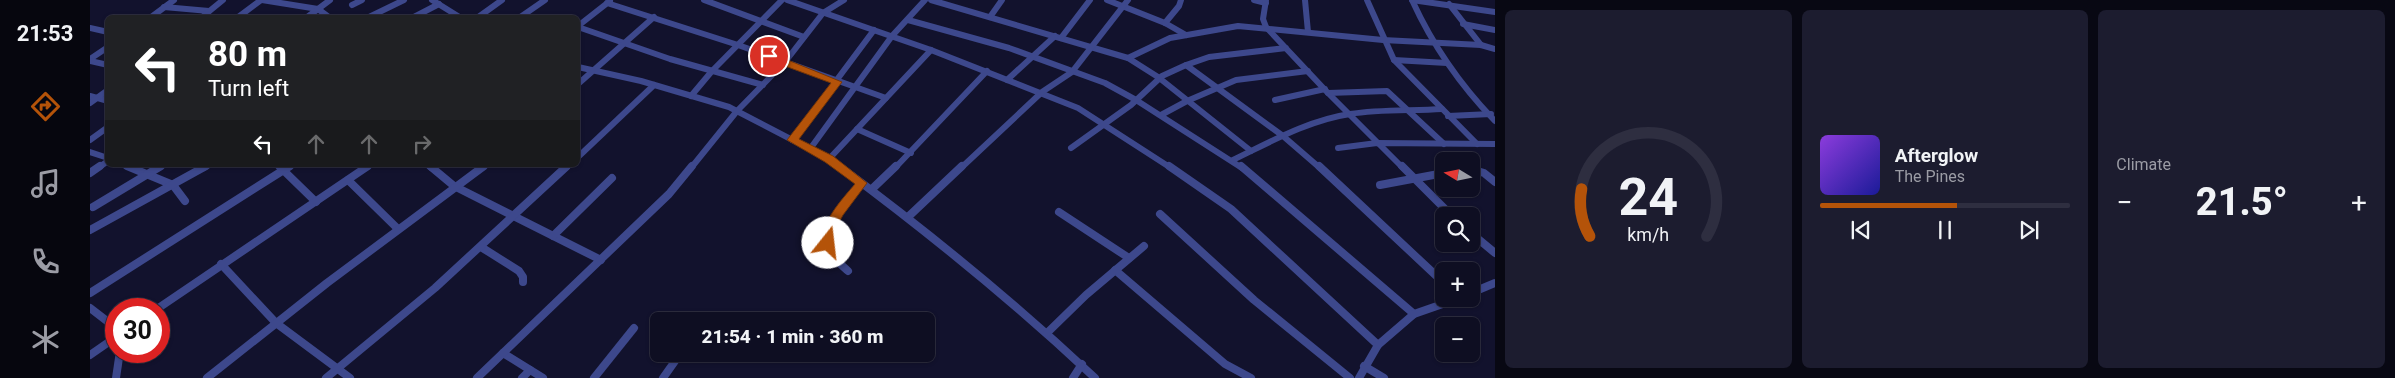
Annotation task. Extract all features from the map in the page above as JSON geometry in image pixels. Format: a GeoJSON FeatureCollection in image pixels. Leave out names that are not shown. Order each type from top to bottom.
{"type":"FeatureCollection","features":[{"type":"Feature","properties":{"kind":"street"},"geometry":{"type":"LineString","coordinates":[[154,15],[174,0]]}},
{"type":"Feature","properties":{"kind":"street"},"geometry":{"type":"LineString","coordinates":[[205,15],[223,0]]}},
{"type":"Feature","properties":{"kind":"street"},"geometry":{"type":"LineString","coordinates":[[241,15],[262,0],[318,9],[326,15]]}},
{"type":"Feature","properties":{"kind":"street"},"geometry":{"type":"LineString","coordinates":[[310,15],[330,0]]}},
{"type":"Feature","properties":{"kind":"street"},"geometry":{"type":"LineString","coordinates":[[352,5],[362,0]]}},
{"type":"Feature","properties":{"kind":"street"},"geometry":{"type":"LineString","coordinates":[[373,15],[404,0]]}},
{"type":"Feature","properties":{"kind":"street"},"geometry":{"type":"LineString","coordinates":[[432,0],[456,15]]}},
{"type":"Feature","properties":{"kind":"street"},"geometry":{"type":"LineString","coordinates":[[481,15],[502,0]]}},
{"type":"Feature","properties":{"kind":"street"},"geometry":{"type":"LineString","coordinates":[[524,15],[546,0]]}},
{"type":"Feature","properties":{"kind":"street"},"geometry":{"type":"LineString","coordinates":[[704,0],[804,37]]}},
{"type":"Feature","properties":{"kind":"street"},"geometry":{"type":"LineString","coordinates":[[691,96],[712,71],[782,0]]}},
{"type":"Feature","properties":{"kind":"street"},"geometry":{"type":"LineString","coordinates":[[787,0],[931,50],[1042,92],[1078,108],[1191,180],[1231,209],[1378,345]]}},
{"type":"Feature","properties":{"kind":"street"},"geometry":{"type":"LineString","coordinates":[[477,378],[669,194],[737,111],[785,62],[823,13],[844,0]]}},
{"type":"Feature","properties":{"kind":"street"},"geometry":{"type":"LineString","coordinates":[[810,149],[892,36],[925,0]]}},
{"type":"Feature","properties":{"kind":"street"},"geometry":{"type":"LineString","coordinates":[[931,0],[1128,58],[1158,77],[1251,151]]}},
{"type":"Feature","properties":{"kind":"street"},"geometry":{"type":"LineString","coordinates":[[990,17],[1002,0]]}},
{"type":"Feature","properties":{"kind":"street"},"geometry":{"type":"LineString","coordinates":[[1007,80],[1031,57],[1058,37],[1090,0]]}},
{"type":"Feature","properties":{"kind":"street"},"geometry":{"type":"LineString","coordinates":[[1107,0],[1127,3],[1186,35]]}},
{"type":"Feature","properties":{"kind":"street"},"geometry":{"type":"LineString","coordinates":[[1165,23],[1180,6],[1181,0]]}},
{"type":"Feature","properties":{"kind":"street"},"geometry":{"type":"LineString","coordinates":[[1254,0],[1266,1],[1263,20],[1266,27],[1443,207]]}},
{"type":"Feature","properties":{"kind":"street"},"geometry":{"type":"LineString","coordinates":[[1305,0],[1308,32]]}},
{"type":"Feature","properties":{"kind":"street"},"geometry":{"type":"LineString","coordinates":[[1367,0],[1383,40],[1394,60],[1478,144]]}},
{"type":"Feature","properties":{"kind":"street"},"geometry":{"type":"LineString","coordinates":[[1495,12],[1448,3],[1412,0],[1433,43],[1447,63],[1492,114],[1495,121]]}},
{"type":"Feature","properties":{"kind":"street"},"geometry":{"type":"LineString","coordinates":[[580,24],[609,2],[738,45],[886,98]]}},
{"type":"Feature","properties":{"kind":"street"},"geometry":{"type":"LineString","coordinates":[[908,216],[1042,92],[1072,72],[1127,3]]}},
{"type":"Feature","properties":{"kind":"street"},"geometry":{"type":"LineString","coordinates":[[1448,3],[1481,46]]}},
{"type":"Feature","properties":{"kind":"street"},"geometry":{"type":"LineString","coordinates":[[418,15],[439,4]]}},
{"type":"Feature","properties":{"kind":"street"},"geometry":{"type":"LineString","coordinates":[[164,7],[210,11]]}},
{"type":"Feature","properties":{"kind":"street"},"geometry":{"type":"LineString","coordinates":[[580,82],[654,17]]}},
{"type":"Feature","properties":{"kind":"street"},"geometry":{"type":"LineString","coordinates":[[908,20],[986,40],[1104,83],[1136,100],[1232,160],[1414,314]]}},
{"type":"Feature","properties":{"kind":"street"},"geometry":{"type":"LineString","coordinates":[[1463,24],[1495,30]]}},
{"type":"Feature","properties":{"kind":"street"},"geometry":{"type":"LineString","coordinates":[[1128,58],[1154,44],[1186,35],[1238,26],[1266,27],[1383,40],[1481,46],[1495,49]]}},
{"type":"Feature","properties":{"kind":"street"},"geometry":{"type":"LineString","coordinates":[[580,27],[670,59],[762,85]]}},
{"type":"Feature","properties":{"kind":"street"},"geometry":{"type":"LineString","coordinates":[[90,28],[105,31]]}},
{"type":"Feature","properties":{"kind":"street"},"geometry":{"type":"LineString","coordinates":[[792,140],[838,82],[874,30]]}},
{"type":"Feature","properties":{"kind":"street"},"geometry":{"type":"LineString","coordinates":[[1071,148],[1106,125],[1136,100],[1158,77],[1209,57],[1286,48]]}},
{"type":"Feature","properties":{"kind":"street"},"geometry":{"type":"LineString","coordinates":[[90,60],[105,49]]}},
{"type":"Feature","properties":{"kind":"street"},"geometry":{"type":"LineString","coordinates":[[829,159],[931,50]]}},
{"type":"Feature","properties":{"kind":"street"},"geometry":{"type":"LineString","coordinates":[[90,60],[105,64]]}},
{"type":"Feature","properties":{"kind":"street"},"geometry":{"type":"LineString","coordinates":[[1394,60],[1447,63]]}},
{"type":"Feature","properties":{"kind":"street"},"geometry":{"type":"LineString","coordinates":[[1186,65],[1283,136],[1329,174],[1435,274]]}},
{"type":"Feature","properties":{"kind":"street"},"geometry":{"type":"LineString","coordinates":[[580,68],[654,85],[737,111],[829,159],[908,216],[1047,333],[1095,378]]}},
{"type":"Feature","properties":{"kind":"street"},"geometry":{"type":"LineString","coordinates":[[872,189],[911,153],[987,71]]}},
{"type":"Feature","properties":{"kind":"street"},"geometry":{"type":"LineString","coordinates":[[1161,115],[1216,87],[1236,80],[1308,71]]}},
{"type":"Feature","properties":{"kind":"street"},"geometry":{"type":"LineString","coordinates":[[580,155],[654,85]]}},
{"type":"Feature","properties":{"kind":"street"},"geometry":{"type":"LineString","coordinates":[[1276,100],[1327,91],[1387,91],[1412,112],[1444,144]]}},
{"type":"Feature","properties":{"kind":"street"},"geometry":{"type":"LineString","coordinates":[[90,103],[94,97]]}},
{"type":"Feature","properties":{"kind":"street"},"geometry":{"type":"LineString","coordinates":[[1232,160],[1283,136],[1333,118],[1351,114],[1442,109]]}},
{"type":"Feature","properties":{"kind":"street"},"geometry":{"type":"LineString","coordinates":[[1448,116],[1492,114]]}},
{"type":"Feature","properties":{"kind":"street"},"geometry":{"type":"LineString","coordinates":[[90,140],[105,129]]}},
{"type":"Feature","properties":{"kind":"street"},"geometry":{"type":"LineString","coordinates":[[857,129],[911,153]]}},
{"type":"Feature","properties":{"kind":"street"},"geometry":{"type":"LineString","coordinates":[[1338,148],[1378,143],[1495,144]]}},
{"type":"Feature","properties":{"kind":"street"},"geometry":{"type":"LineString","coordinates":[[90,152],[105,159]]}},
{"type":"Feature","properties":{"kind":"street"},"geometry":{"type":"LineString","coordinates":[[90,173],[105,162]]}},
{"type":"Feature","properties":{"kind":"street"},"geometry":{"type":"LineString","coordinates":[[129,167],[173,185],[185,201]]}},
{"type":"Feature","properties":{"kind":"street"},"geometry":{"type":"LineString","coordinates":[[93,207],[160,167]]}},
{"type":"Feature","properties":{"kind":"street"},"geometry":{"type":"LineString","coordinates":[[90,230],[205,167]]}},
{"type":"Feature","properties":{"kind":"street"},"geometry":{"type":"LineString","coordinates":[[170,300],[367,167]]}},
{"type":"Feature","properties":{"kind":"street"},"geometry":{"type":"LineString","coordinates":[[431,167],[456,187],[601,260]]}},
{"type":"Feature","properties":{"kind":"street"},"geometry":{"type":"LineString","coordinates":[[207,378],[398,229],[483,167]]}},
{"type":"Feature","properties":{"kind":"street"},"geometry":{"type":"LineString","coordinates":[[326,378],[481,247],[567,167]]}},
{"type":"Feature","properties":{"kind":"street"},"geometry":{"type":"LineString","coordinates":[[90,293],[281,168],[316,202]]}},
{"type":"Feature","properties":{"kind":"street"},"geometry":{"type":"LineString","coordinates":[[1480,172],[1495,182]]}},
{"type":"Feature","properties":{"kind":"street"},"geometry":{"type":"LineString","coordinates":[[1380,185],[1435,175]]}},
{"type":"Feature","properties":{"kind":"street"},"geometry":{"type":"LineString","coordinates":[[553,236],[612,178]]}},
{"type":"Feature","properties":{"kind":"street"},"geometry":{"type":"LineString","coordinates":[[348,180],[398,229]]}},
{"type":"Feature","properties":{"kind":"street"},"geometry":{"type":"LineString","coordinates":[[848,272],[830,250],[829,230],[839,212],[862,183]]}},
{"type":"Feature","properties":{"kind":"street"},"geometry":{"type":"LineString","coordinates":[[1059,212],[1129,258]]}},
{"type":"Feature","properties":{"kind":"street"},"geometry":{"type":"LineString","coordinates":[[1160,214],[1254,300],[1350,378]]}},
{"type":"Feature","properties":{"kind":"street"},"geometry":{"type":"LineString","coordinates":[[1480,240],[1495,253]]}},
{"type":"Feature","properties":{"kind":"street"},"geometry":{"type":"LineString","coordinates":[[1047,333],[1144,246]]}},
{"type":"Feature","properties":{"kind":"street"},"geometry":{"type":"LineString","coordinates":[[481,247],[520,270],[523,282]]}},
{"type":"Feature","properties":{"kind":"street"},"geometry":{"type":"LineString","coordinates":[[221,264],[276,323],[350,378]]}},
{"type":"Feature","properties":{"kind":"street"},"geometry":{"type":"LineString","coordinates":[[1115,270],[1225,364],[1251,378]]}},
{"type":"Feature","properties":{"kind":"street"},"geometry":{"type":"LineString","coordinates":[[1491,284],[1495,291]]}},
{"type":"Feature","properties":{"kind":"street"},"geometry":{"type":"LineString","coordinates":[[1359,378],[1364,366],[1378,345],[1414,314],[1435,307]]}},
{"type":"Feature","properties":{"kind":"street"},"geometry":{"type":"LineString","coordinates":[[90,308],[105,320]]}},
{"type":"Feature","properties":{"kind":"street"},"geometry":{"type":"LineString","coordinates":[[594,378],[634,328]]}},
{"type":"Feature","properties":{"kind":"street"},"geometry":{"type":"LineString","coordinates":[[90,355],[105,345]]}},
{"type":"Feature","properties":{"kind":"street"},"geometry":{"type":"LineString","coordinates":[[503,353],[542,378]]}},
{"type":"Feature","properties":{"kind":"street"},"geometry":{"type":"LineString","coordinates":[[664,378],[675,362]]}},
{"type":"Feature","properties":{"kind":"street"},"geometry":{"type":"LineString","coordinates":[[116,378],[118,363]]}},
{"type":"Feature","properties":{"kind":"street"},"geometry":{"type":"LineString","coordinates":[[1073,378],[1082,364]]}},
{"type":"Feature","properties":{"kind":"street"},"geometry":{"type":"LineString","coordinates":[[1364,366],[1384,378]]}},
{"type":"Feature","properties":{"kind":"street"},"geometry":{"type":"LineString","coordinates":[[522,378],[530,370]]}},
{"type":"Feature","properties":{"kind":"route"},"geometry":{"type":"LineString","coordinates":[[769,56],[838,82],[792,140],[829,159],[862,183],[839,212],[829,230],[828,243]]}}]}
